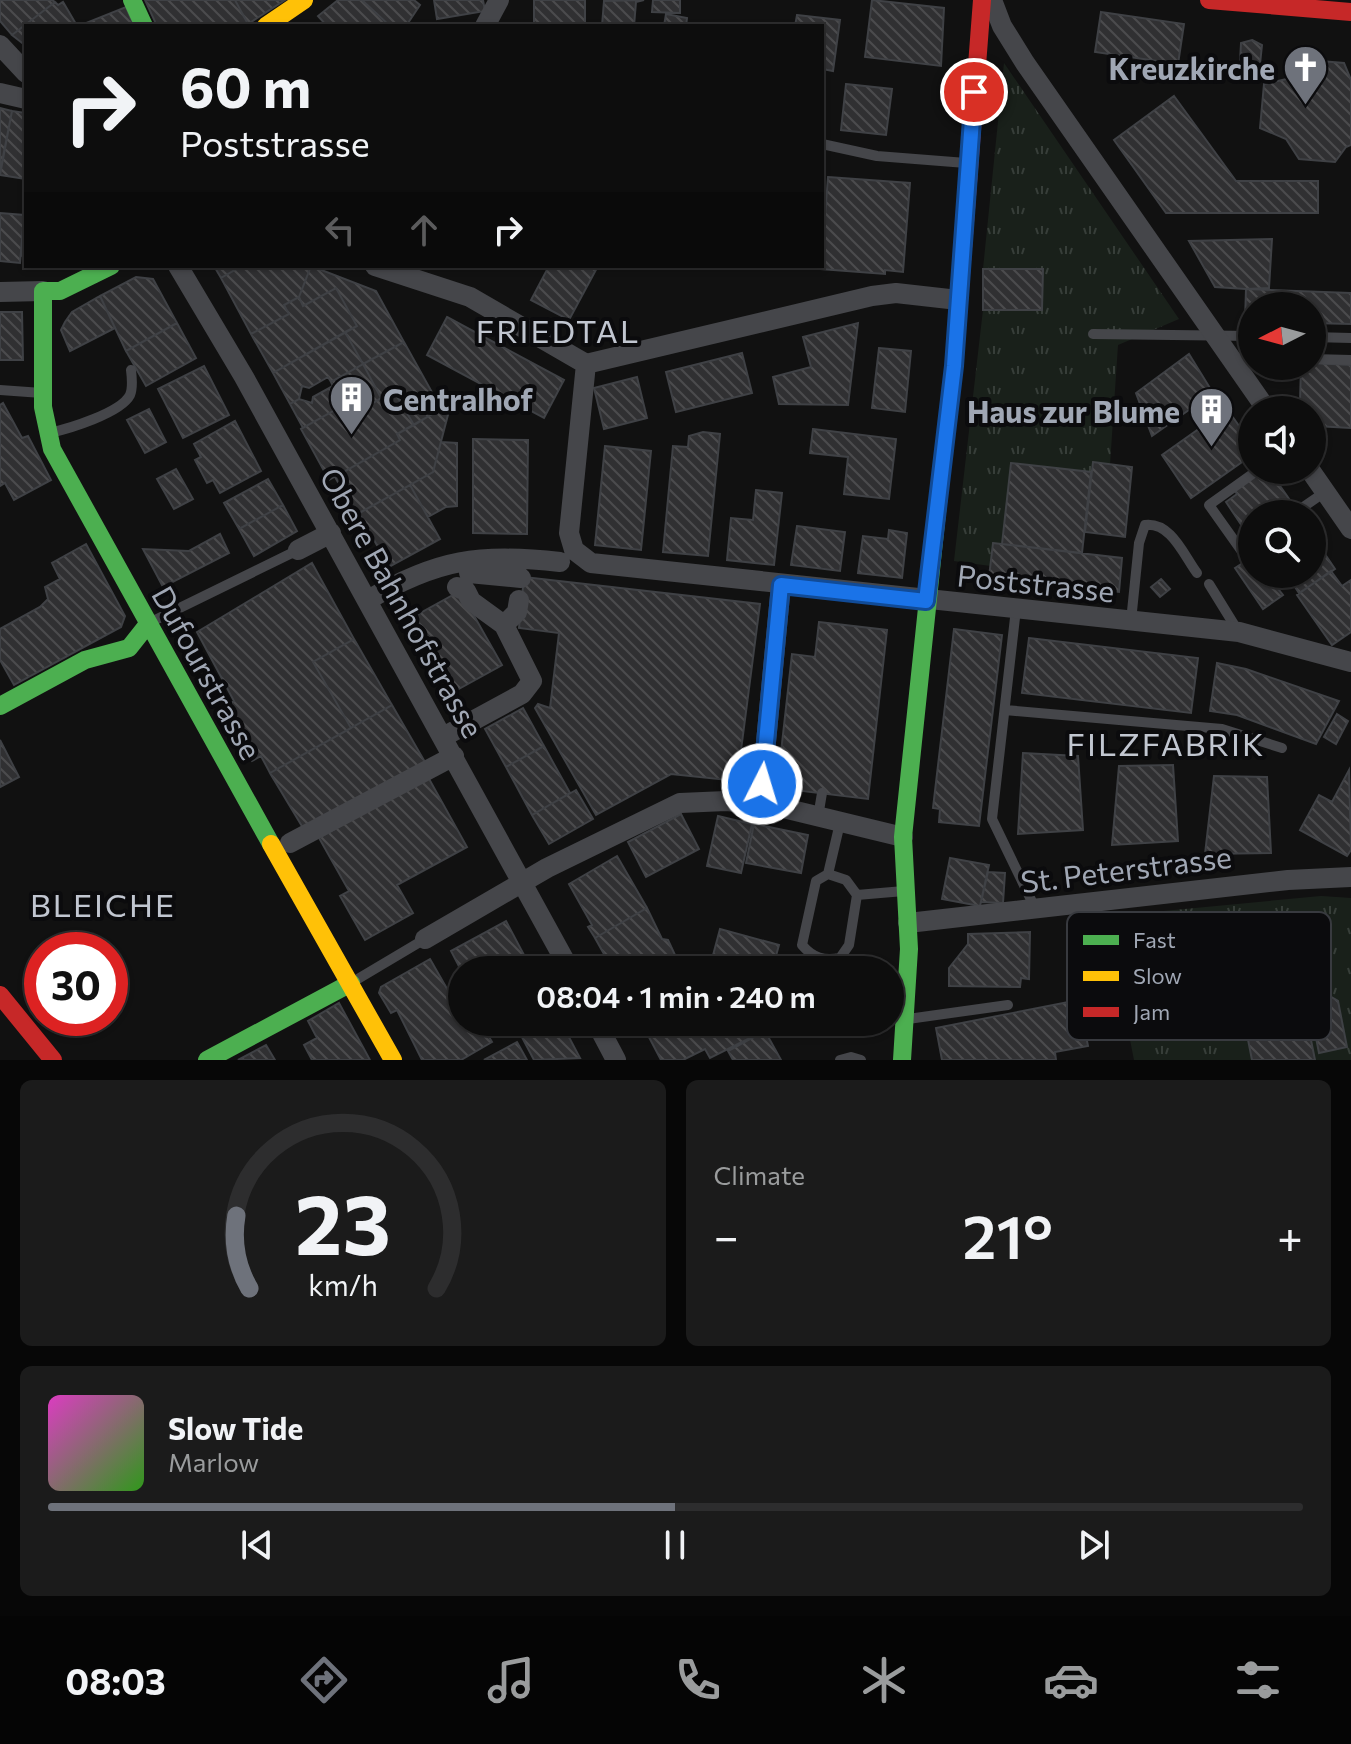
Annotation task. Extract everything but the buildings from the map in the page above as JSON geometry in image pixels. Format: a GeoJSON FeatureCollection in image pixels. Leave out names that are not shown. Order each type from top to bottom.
{"type":"FeatureCollection","features":[{"type":"Feature","properties":{"kind":"street"},"geometry":{"type":"LineString","coordinates":[[132,0],[143,24]]}},
{"type":"Feature","properties":{"kind":"street"},"geometry":{"type":"LineString","coordinates":[[269,24],[304,0]]}},
{"type":"Feature","properties":{"kind":"street"},"geometry":{"type":"LineString","coordinates":[[486,24],[499,0]]}},
{"type":"Feature","properties":{"kind":"street"},"geometry":{"type":"LineString","coordinates":[[902,1060],[908,923],[903,837],[926,601],[954,366],[967,164],[982,0]]}},
{"type":"Feature","properties":{"kind":"street"},"geometry":{"type":"LineString","coordinates":[[992,0],[1002,26],[1257,396]]}},
{"type":"Feature","properties":{"kind":"street"},"geometry":{"type":"LineString","coordinates":[[1209,0],[1351,12]]}},
{"type":"Feature","properties":{"kind":"street"},"geometry":{"type":"LineString","coordinates":[[0,45],[24,71]]}},
{"type":"Feature","properties":{"kind":"street"},"geometry":{"type":"LineString","coordinates":[[0,93],[24,99]]}},
{"type":"Feature","properties":{"kind":"street"},"geometry":{"type":"LineString","coordinates":[[0,292],[60,291],[107,268]]}},
{"type":"Feature","properties":{"kind":"street","name":"Obere Bahnhofstrasse"},"geometry":{"type":"LineString","coordinates":[[179,268],[331,533],[563,956]]}},
{"type":"Feature","properties":{"kind":"street"},"geometry":{"type":"LineString","coordinates":[[381,268],[470,297],[586,364],[766,318],[798,315],[896,293],[958,300]]}},
{"type":"Feature","properties":{"kind":"street","name":"Dufourstrasse"},"geometry":{"type":"LineString","coordinates":[[43,291],[43,393],[47,433],[60,464],[393,1060]]}},
{"type":"Feature","properties":{"kind":"street"},"geometry":{"type":"LineString","coordinates":[[567,556],[586,364]]}},
{"type":"Feature","properties":{"kind":"street"},"geometry":{"type":"LineString","coordinates":[[1320,484],[1351,529]]}},
{"type":"Feature","properties":{"kind":"street"},"geometry":{"type":"LineString","coordinates":[[298,550],[331,533]]}},
{"type":"Feature","properties":{"kind":"street","name":"Poststrasse"},"geometry":{"type":"LineString","coordinates":[[368,600],[409,576],[432,568],[464,580],[529,558],[567,556],[600,565],[1239,632],[1351,662]]}},
{"type":"Feature","properties":{"kind":"street"},"geometry":{"type":"LineString","coordinates":[[504,625],[517,612],[520,587],[529,558]]}},
{"type":"Feature","properties":{"kind":"street"},"geometry":{"type":"LineString","coordinates":[[432,568],[464,580],[520,587]]}},
{"type":"Feature","properties":{"kind":"street"},"geometry":{"type":"LineString","coordinates":[[443,737],[522,694],[532,681],[504,625],[471,601],[464,580]]}},
{"type":"Feature","properties":{"kind":"street"},"geometry":{"type":"LineString","coordinates":[[771,805],[762,784],[781,676],[781,585]]}},
{"type":"Feature","properties":{"kind":"street"},"geometry":{"type":"LineString","coordinates":[[1,703],[85,660],[129,648],[148,624]]}},
{"type":"Feature","properties":{"kind":"street"},"geometry":{"type":"LineString","coordinates":[[290,843],[454,756]]}},
{"type":"Feature","properties":{"kind":"street"},"geometry":{"type":"LineString","coordinates":[[425,939],[523,881],[680,803],[726,801],[771,805],[903,837]]}},
{"type":"Feature","properties":{"kind":"street","name":"St. Peterstrasse"},"geometry":{"type":"LineString","coordinates":[[908,923],[1288,880],[1351,877]]}},
{"type":"Feature","properties":{"kind":"street"},"geometry":{"type":"LineString","coordinates":[[207,1060],[351,983]]}},
{"type":"Feature","properties":{"kind":"street"},"geometry":{"type":"LineString","coordinates":[[0,995],[53,1060]]}},
{"type":"Feature","properties":{"kind":"street"},"geometry":{"type":"LineString","coordinates":[[603,1036],[616,1060]]}},
{"type":"Feature","properties":{"kind":"lane"},"geometry":{"type":"LineString","coordinates":[[824,144],[877,156],[967,164]]}},
{"type":"Feature","properties":{"kind":"lane"},"geometry":{"type":"LineString","coordinates":[[1093,334],[1238,336]]}},
{"type":"Feature","properties":{"kind":"lane"},"geometry":{"type":"LineString","coordinates":[[1326,337],[1351,338]]}},
{"type":"Feature","properties":{"kind":"lane"},"geometry":{"type":"LineString","coordinates":[[1231,358],[1238,358]]}},
{"type":"Feature","properties":{"kind":"lane"},"geometry":{"type":"LineString","coordinates":[[1326,359],[1351,360]]}},
{"type":"Feature","properties":{"kind":"lane"},"geometry":{"type":"LineString","coordinates":[[47,433],[69,429],[121,406],[130,395],[131,370]]}},
{"type":"Feature","properties":{"kind":"lane"},"geometry":{"type":"LineString","coordinates":[[0,390],[43,393]]}},
{"type":"Feature","properties":{"kind":"lane"},"geometry":{"type":"LineString","coordinates":[[1238,484],[1209,505],[1238,546]]}},
{"type":"Feature","properties":{"kind":"lane"},"geometry":{"type":"LineString","coordinates":[[1313,500],[1325,492]]}},
{"type":"Feature","properties":{"kind":"lane"},"geometry":{"type":"LineString","coordinates":[[1131,621],[1141,532],[1145,525],[1155,524],[1168,532],[1197,573]]}},
{"type":"Feature","properties":{"kind":"lane"},"geometry":{"type":"LineString","coordinates":[[148,624],[298,550]]}},
{"type":"Feature","properties":{"kind":"lane"},"geometry":{"type":"LineString","coordinates":[[1209,584],[1239,632]]}},
{"type":"Feature","properties":{"kind":"lane"},"geometry":{"type":"LineString","coordinates":[[1016,609],[992,819],[1036,909]]}},
{"type":"Feature","properties":{"kind":"lane"},"geometry":{"type":"LineString","coordinates":[[1005,710],[1222,729],[1282,748]]}},
{"type":"Feature","properties":{"kind":"lane"},"geometry":{"type":"LineString","coordinates":[[818,817],[822,793]]}},
{"type":"Feature","properties":{"kind":"lane"},"geometry":{"type":"LineString","coordinates":[[828,874],[846,880],[857,895],[849,945],[840,958],[827,960],[811,955],[802,945],[816,881],[828,874],[840,823]]}},
{"type":"Feature","properties":{"kind":"lane"},"geometry":{"type":"LineString","coordinates":[[857,895],[906,891]]}},
{"type":"Feature","properties":{"kind":"lane"},"geometry":{"type":"LineString","coordinates":[[351,983],[425,939]]}},
{"type":"Feature","properties":{"kind":"lane"},"geometry":{"type":"LineString","coordinates":[[906,1019],[1008,1005]]}},
{"type":"Feature","properties":{"kind":"lane"},"geometry":{"type":"LineString","coordinates":[[840,1060],[851,1057],[861,1060]]}},
{"type":"Feature","properties":{"kind":"green space"},"geometry":{"type":"Polygon","coordinates":[[[1004,63],[1179,319],[1118,345],[1110,464],[1093,462],[1091,472],[1011,463],[1002,544],[991,566],[954,561],[983,310],[1042,310],[1042,269],[983,269],[1004,63]]]}},
{"type":"Feature","properties":{"kind":"green space"},"geometry":{"type":"Polygon","coordinates":[[[1321,896],[1351,898],[1351,1060],[1134,1060],[1130,1040],[1331,1040],[1331,912],[1153,912],[1321,896]]]}},
{"type":"Feature","properties":{"kind":"traffic: fast"},"geometry":{"type":"LineString","coordinates":[[132,0],[143,24]]}},
{"type":"Feature","properties":{"kind":"traffic: fast"},"geometry":{"type":"LineString","coordinates":[[107,268],[60,291],[43,291],[43,407],[52,449],[271,844]]}},
{"type":"Feature","properties":{"kind":"traffic: fast"},"geometry":{"type":"LineString","coordinates":[[902,1060],[909,949],[903,837],[940,484]]}},
{"type":"Feature","properties":{"kind":"traffic: fast"},"geometry":{"type":"LineString","coordinates":[[0,706],[85,660],[129,648],[148,624]]}},
{"type":"Feature","properties":{"kind":"traffic: fast"},"geometry":{"type":"LineString","coordinates":[[207,1060],[351,983]]}},
{"type":"Feature","properties":{"kind":"traffic: slow"},"geometry":{"type":"LineString","coordinates":[[269,24],[304,0]]}},
{"type":"Feature","properties":{"kind":"traffic: slow"},"geometry":{"type":"LineString","coordinates":[[271,844],[393,1060]]}},
{"type":"Feature","properties":{"kind":"traffic: jam"},"geometry":{"type":"LineString","coordinates":[[940,484],[954,366],[982,0]]}},
{"type":"Feature","properties":{"kind":"traffic: jam"},"geometry":{"type":"LineString","coordinates":[[1209,0],[1351,12]]}},
{"type":"Feature","properties":{"kind":"traffic: jam"},"geometry":{"type":"LineString","coordinates":[[0,995],[53,1060]]}},
{"type":"Feature","properties":{"kind":"place","name":"Kreuzkirche"},"geometry":{"type":"Point","coordinates":[1306,106]}},
{"type":"Feature","properties":{"kind":"place","name":"Centralhof"},"geometry":{"type":"Point","coordinates":[352,437]}},
{"type":"Feature","properties":{"kind":"place","name":"Haus zur Blume"},"geometry":{"type":"Point","coordinates":[1211,449]}},
{"type":"Feature","properties":{"kind":"district","name":"FRIEDTAL"},"geometry":{"type":"Point","coordinates":[558,330]}},
{"type":"Feature","properties":{"kind":"district","name":"FILZFABRIK"},"geometry":{"type":"Point","coordinates":[1166,743]}},
{"type":"Feature","properties":{"kind":"district","name":"BLEICHE"},"geometry":{"type":"Point","coordinates":[103,904]}},
{"type":"Feature","properties":{"kind":"route"},"geometry":{"type":"LineString","coordinates":[[762,784],[781,585],[926,601],[954,366],[974,92]]}}]}
